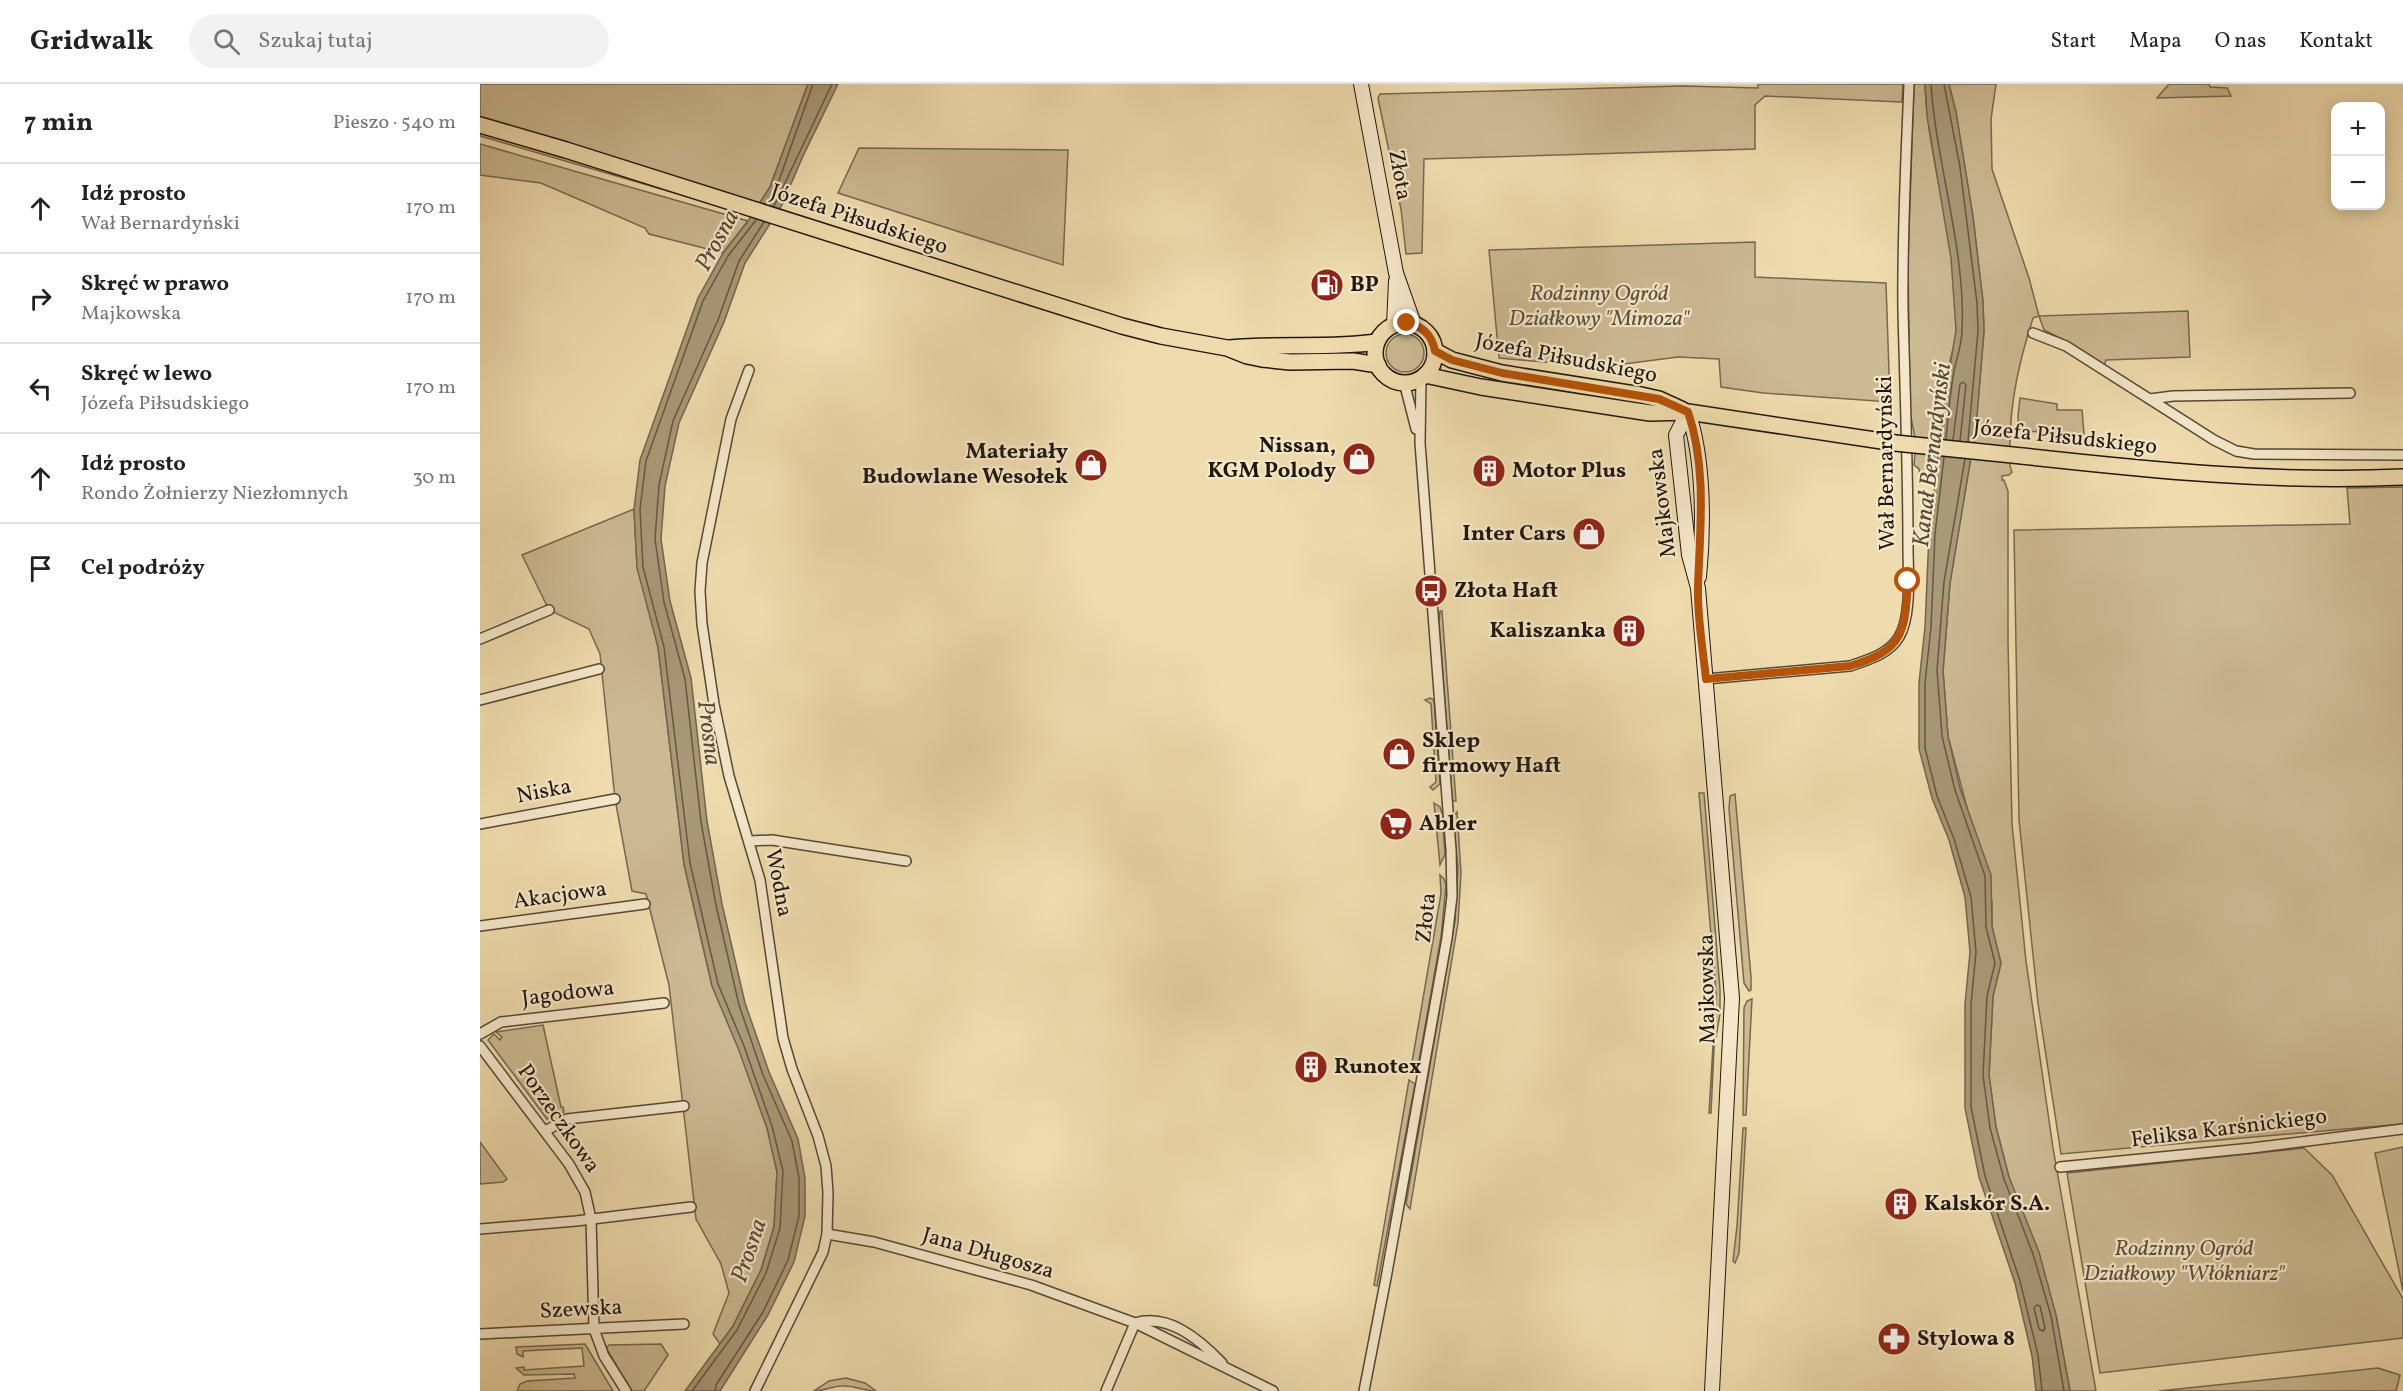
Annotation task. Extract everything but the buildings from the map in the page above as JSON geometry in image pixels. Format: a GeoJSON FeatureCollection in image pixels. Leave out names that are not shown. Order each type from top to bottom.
{"type":"FeatureCollection","features":[{"type":"Feature","properties":{"kind":"main road","name":"Złota"},"geometry":{"type":"LineString","coordinates":[[1361,84],[1396,273],[1414,324]]}},
{"type":"Feature","properties":{"kind":"main road","name":"Józefa Piłsudskiego"},"geometry":{"type":"LineString","coordinates":[[480,124],[1103,320],[1161,336],[1227,348],[1247,356],[1278,361],[1337,361],[1378,365]]}},
{"type":"Feature","properties":{"kind":"main road","name":"Złota"},"geometry":{"type":"LineString","coordinates":[[1394,325],[1396,273]]}},
{"type":"Feature","properties":{"kind":"main road"},"geometry":{"type":"LineString","coordinates":[[1414,324],[1428,334],[1435,351],[1432,364],[1423,376],[1404,382],[1386,375],[1378,365],[1377,342],[1384,332],[1394,325],[1414,324]]}},
{"type":"Feature","properties":{"kind":"main road","name":"Józefa Piłsudskiego"},"geometry":{"type":"LineString","coordinates":[[1227,348],[1260,345],[1353,345],[1377,342]]}},
{"type":"Feature","properties":{"kind":"main road","name":"Józefa Piłsudskiego"},"geometry":{"type":"LineString","coordinates":[[1435,351],[1452,360],[1496,372],[1641,395],[1659,399],[1688,412]]}},
{"type":"Feature","properties":{"kind":"main road","name":"Józefa Piłsudskiego"},"geometry":{"type":"LineString","coordinates":[[1423,376],[1650,413],[1688,412],[1895,443],[2228,477],[2328,480],[2403,477]]}},
{"type":"Feature","properties":{"kind":"main road","name":"Majkowska"},"geometry":{"type":"LineString","coordinates":[[1688,412],[1676,435],[1689,555],[1698,588]]}},
{"type":"Feature","properties":{"kind":"main road","name":"Majkowska"},"geometry":{"type":"LineString","coordinates":[[1688,412],[1697,445],[1701,532],[1698,588],[1732,998],[1712,1391]]}},
{"type":"Feature","properties":{"kind":"street","name":"Wał Bernardyński"},"geometry":{"type":"LineString","coordinates":[[1706,679],[1850,666],[1870,660],[1888,650],[1900,636],[1906,618],[1908,581],[1903,277],[1909,84]]}},
{"type":"Feature","properties":{"kind":"street"},"geometry":{"type":"LineString","coordinates":[[2033,333],[2066,346],[2214,440],[2244,453],[2376,457],[2403,455]]}},
{"type":"Feature","properties":{"kind":"street","name":"Wodna"},"geometry":{"type":"LineString","coordinates":[[749,369],[731,419],[724,450],[702,562],[700,591],[714,704],[729,776],[760,880],[783,1038],[792,1069],[818,1136],[826,1166],[828,1192],[827,1234],[819,1261],[755,1391]]}},
{"type":"Feature","properties":{"kind":"street","name":"Złota"},"geometry":{"type":"LineString","coordinates":[[1364,1391],[1445,950],[1452,896],[1420,443],[1423,376]]}},
{"type":"Feature","properties":{"kind":"street","name":"Złota"},"geometry":{"type":"LineString","coordinates":[[1404,382],[1420,443]]}},
{"type":"Feature","properties":{"kind":"street"},"geometry":{"type":"LineString","coordinates":[[2150,399],[2173,396],[2350,393]]}},
{"type":"Feature","properties":{"kind":"street"},"geometry":{"type":"LineString","coordinates":[[480,639],[549,610]]}},
{"type":"Feature","properties":{"kind":"street"},"geometry":{"type":"LineString","coordinates":[[480,700],[599,669]]}},
{"type":"Feature","properties":{"kind":"street","name":"Niska"},"geometry":{"type":"LineString","coordinates":[[480,824],[615,799]]}},
{"type":"Feature","properties":{"kind":"street"},"geometry":{"type":"LineString","coordinates":[[750,842],[772,840],[906,861]]}},
{"type":"Feature","properties":{"kind":"street","name":"Akacjowa"},"geometry":{"type":"LineString","coordinates":[[480,926],[645,904]]}},
{"type":"Feature","properties":{"kind":"street","name":"Jagodowa"},"geometry":{"type":"LineString","coordinates":[[480,1034],[501,1022],[664,1003]]}},
{"type":"Feature","properties":{"kind":"street","name":"Porzeczkowa"},"geometry":{"type":"LineString","coordinates":[[480,1046],[545,1131],[580,1182],[588,1202],[591,1219],[594,1329],[604,1356],[626,1391]]}},
{"type":"Feature","properties":{"kind":"street"},"geometry":{"type":"LineString","coordinates":[[545,1131],[562,1120],[572,1118],[684,1107]]}},
{"type":"Feature","properties":{"kind":"street","name":"Feliksa Karśnickiego"},"geometry":{"type":"LineString","coordinates":[[2060,1167],[2252,1148],[2403,1129]]}},
{"type":"Feature","properties":{"kind":"street"},"geometry":{"type":"LineString","coordinates":[[480,1229],[691,1207]]}},
{"type":"Feature","properties":{"kind":"street","name":"Jana Długosza"},"geometry":{"type":"LineString","coordinates":[[827,1234],[874,1242],[999,1275],[1135,1323],[1273,1391]]}},
{"type":"Feature","properties":{"kind":"street"},"geometry":{"type":"LineString","coordinates":[[1106,1391],[1135,1323]]}},
{"type":"Feature","properties":{"kind":"street","name":"Szewska"},"geometry":{"type":"LineString","coordinates":[[480,1334],[684,1324]]}},
{"type":"Feature","properties":{"kind":"green space"},"geometry":{"type":"Polygon","coordinates":[[[480,84],[808,84],[770,187],[760,203],[525,130],[480,119],[480,84]]]}},
{"type":"Feature","properties":{"kind":"green space"},"geometry":{"type":"Polygon","coordinates":[[[1758,84],[1903,84],[1902,102],[1765,96],[1755,105],[1755,149],[1424,159],[1422,253],[1406,254],[1401,209],[1378,98],[1380,94],[1683,86],[1758,88],[1758,84]]]}},
{"type":"Feature","properties":{"kind":"green space"},"geometry":{"type":"Polygon","coordinates":[[[1914,84],[1925,84],[1927,115],[1949,237],[1956,299],[1956,335],[1948,370],[1936,475],[1920,476],[1919,469],[1914,465],[1916,442],[1910,413],[1908,261],[1914,84]]]}},
{"type":"Feature","properties":{"kind":"green space"},"geometry":{"type":"Polygon","coordinates":[[[1949,84],[1996,84],[1991,119],[1992,169],[2029,278],[2039,316],[2033,318],[2014,396],[2010,428],[2012,472],[2002,476],[2008,491],[2008,642],[2012,824],[2026,961],[2053,1148],[2096,1391],[2070,1391],[2056,1315],[2009,1177],[1996,1127],[1989,1075],[1993,996],[2001,963],[1992,927],[1992,902],[1948,736],[1943,671],[1950,583],[1976,427],[1984,331],[1973,217],[1949,84]]]}},
{"type":"Feature","properties":{"kind":"green space"},"geometry":{"type":"Polygon","coordinates":[[[2169,84],[2209,84],[2210,87],[2227,88],[2231,96],[2157,98],[2169,84]]]}},
{"type":"Feature","properties":{"kind":"green space"},"geometry":{"type":"Polygon","coordinates":[[[480,131],[719,204],[719,206],[480,136],[480,131]]]}},
{"type":"Feature","properties":{"kind":"green space"},"geometry":{"type":"Polygon","coordinates":[[[480,144],[748,221],[723,253],[649,234],[645,228],[541,183],[480,175],[480,144]]]}},
{"type":"Feature","properties":{"kind":"green space"},"geometry":{"type":"Polygon","coordinates":[[[859,148],[1068,150],[1063,265],[838,193],[859,148]]]}},
{"type":"Feature","properties":{"kind":"green space","name":"Rodzinny Ogród Działkowy \"Mimoza\""},"geometry":{"type":"Polygon","coordinates":[[[1755,242],[1755,277],[1886,283],[1890,402],[1763,393],[1721,387],[1719,359],[1678,357],[1601,367],[1499,358],[1489,250],[1755,242]]]}},
{"type":"Feature","properties":{"kind":"green space"},"geometry":{"type":"Polygon","coordinates":[[[2188,311],[2190,357],[2106,360],[2104,366],[2068,342],[2044,330],[2039,316],[2188,311]]]}},
{"type":"Feature","properties":{"kind":"green space"},"geometry":{"type":"Polygon","coordinates":[[[1405,334],[1412,335],[1418,340],[1423,346],[1423,360],[1418,366],[1412,371],[1405,372],[1398,371],[1392,366],[1387,360],[1386,353],[1387,346],[1392,340],[1398,335],[1405,334]]]}},
{"type":"Feature","properties":{"kind":"green space"},"geometry":{"type":"Polygon","coordinates":[[[2020,398],[2057,404],[2057,410],[2082,410],[2084,434],[2019,431],[2020,398]]]}},
{"type":"Feature","properties":{"kind":"green space"},"geometry":{"type":"Polygon","coordinates":[[[2403,487],[2403,1124],[2061,1154],[2038,1003],[2019,820],[2014,530],[2350,524],[2347,488],[2403,487]]]}},
{"type":"Feature","properties":{"kind":"green space"},"geometry":{"type":"Polygon","coordinates":[[[634,509],[637,565],[658,647],[684,864],[712,986],[738,1046],[767,1128],[777,1172],[774,1227],[761,1270],[733,1326],[720,1344],[713,1334],[729,1293],[721,1264],[696,1219],[669,985],[646,894],[632,891],[615,799],[600,654],[589,629],[549,610],[522,555],[634,509]]]}},
{"type":"Feature","properties":{"kind":"green space"},"geometry":{"type":"Polygon","coordinates":[[[1440,611],[1442,611],[1456,801],[1453,801],[1452,796],[1440,611]]]}},
{"type":"Feature","properties":{"kind":"green space"},"geometry":{"type":"Polygon","coordinates":[[[1430,698],[1434,700],[1440,784],[1433,790],[1430,787],[1436,782],[1431,704],[1425,700],[1430,698]]]}},
{"type":"Feature","properties":{"kind":"green space"},"geometry":{"type":"Polygon","coordinates":[[[1699,793],[1704,793],[1720,989],[1720,1014],[1714,1048],[1711,1113],[1709,1113],[1716,994],[1699,793]]]}},
{"type":"Feature","properties":{"kind":"green space"},"geometry":{"type":"Polygon","coordinates":[[[1735,794],[1751,977],[1751,990],[1749,991],[1744,983],[1729,809],[1730,796],[1735,794]]]}},
{"type":"Feature","properties":{"kind":"green space"},"geometry":{"type":"Polygon","coordinates":[[[1434,803],[1440,807],[1442,813],[1445,854],[1440,865],[1434,803]]]}},
{"type":"Feature","properties":{"kind":"green space"},"geometry":{"type":"Polygon","coordinates":[[[1457,812],[1461,873],[1458,923],[1410,1209],[1406,1204],[1455,921],[1458,868],[1453,817],[1457,812]]]}},
{"type":"Feature","properties":{"kind":"green space"},"geometry":{"type":"Polygon","coordinates":[[[1440,875],[1446,885],[1441,937],[1418,1066],[1411,1068],[1441,894],[1440,875]]]}},
{"type":"Feature","properties":{"kind":"green space"},"geometry":{"type":"Polygon","coordinates":[[[1752,999],[1746,1115],[1743,1115],[1744,1008],[1747,1001],[1752,999]]]}},
{"type":"Feature","properties":{"kind":"green space"},"geometry":{"type":"Polygon","coordinates":[[[543,1025],[564,1112],[547,1119],[488,1040],[494,1034],[500,1040],[502,1037],[496,1032],[543,1025]]]}},
{"type":"Feature","properties":{"kind":"green space"},"geometry":{"type":"Polygon","coordinates":[[[1409,1080],[1415,1084],[1377,1286],[1374,1285],[1409,1080]]]}},
{"type":"Feature","properties":{"kind":"green space"},"geometry":{"type":"Polygon","coordinates":[[[1743,1128],[1746,1128],[1739,1253],[1735,1263],[1733,1261],[1743,1128]]]}},
{"type":"Feature","properties":{"kind":"green space"},"geometry":{"type":"Polygon","coordinates":[[[480,1142],[507,1179],[503,1182],[480,1184],[480,1142]]]}},
{"type":"Feature","properties":{"kind":"green space"},"geometry":{"type":"Polygon","coordinates":[[[2403,1147],[2403,1291],[2375,1153],[2403,1147]]]}},
{"type":"Feature","properties":{"kind":"green space","name":"Rodzinny Ogród Działkowy \"Włókniarz\""},"geometry":{"type":"Polygon","coordinates":[[[2304,1148],[2332,1175],[2403,1299],[2403,1338],[2100,1373],[2067,1173],[2304,1148]]]}},
{"type":"Feature","properties":{"kind":"green space"},"geometry":{"type":"Polygon","coordinates":[[[585,1344],[613,1391],[517,1391],[520,1384],[527,1381],[575,1378],[574,1374],[524,1375],[516,1368],[524,1367],[524,1370],[584,1366],[582,1348],[523,1351],[523,1357],[517,1354],[516,1347],[585,1344]]]}},
{"type":"Feature","properties":{"kind":"green space"},"geometry":{"type":"Polygon","coordinates":[[[661,1344],[668,1355],[644,1391],[632,1391],[606,1348],[609,1345],[661,1344]]]}},
{"type":"Feature","properties":{"kind":"green space"},"geometry":{"type":"Polygon","coordinates":[[[2378,1368],[2400,1375],[2396,1391],[2159,1391],[2378,1368]]]}},
{"type":"Feature","properties":{"kind":"green space"},"geometry":{"type":"Polygon","coordinates":[[[846,1378],[865,1383],[876,1391],[838,1386],[814,1391],[829,1381],[846,1378]]]}},
{"type":"Feature","properties":{"kind":"water"},"geometry":{"type":"Polygon","coordinates":[[[808,84],[838,84],[782,205],[745,263],[724,322],[679,423],[665,486],[661,539],[670,601],[691,678],[707,821],[722,904],[745,1003],[769,1072],[798,1139],[805,1178],[805,1216],[794,1262],[768,1315],[720,1391],[685,1391],[733,1326],[761,1270],[774,1227],[777,1172],[767,1128],[738,1048],[712,986],[684,864],[658,647],[637,568],[634,509],[640,460],[698,298],[723,253],[748,221],[770,187],[808,84]]]}},
{"type":"Feature","properties":{"kind":"water"},"geometry":{"type":"Polygon","coordinates":[[[1925,84],[1949,84],[1956,112],[1973,217],[1983,302],[1984,331],[1976,427],[1950,583],[1943,671],[1948,736],[1960,788],[1991,875],[1992,927],[2001,963],[1993,996],[1989,1075],[1996,1127],[2009,1177],[2039,1252],[2056,1315],[2070,1391],[2036,1391],[2032,1356],[2015,1283],[1979,1177],[1965,1108],[1965,1004],[1970,952],[1965,897],[1949,840],[1932,798],[1919,749],[1919,683],[1925,627],[1929,534],[1945,397],[1956,330],[1951,258],[1927,116],[1925,84]]]}},
{"type":"Feature","properties":{"kind":"place","name":"BP"},"geometry":{"type":"Point","coordinates":[1327,285]}},
{"type":"Feature","properties":{"kind":"place","name":"Nissan, KGM Polody"},"geometry":{"type":"Point","coordinates":[1359,459]}},
{"type":"Feature","properties":{"kind":"place","name":"Materiały Budowlane Wesołek"},"geometry":{"type":"Point","coordinates":[1091,465]}},
{"type":"Feature","properties":{"kind":"place","name":"Motor Plus"},"geometry":{"type":"Point","coordinates":[1489,471]}},
{"type":"Feature","properties":{"kind":"place","name":"Inter Cars"},"geometry":{"type":"Point","coordinates":[1589,534]}},
{"type":"Feature","properties":{"kind":"place","name":"Złota Haft"},"geometry":{"type":"Point","coordinates":[1431,591]}},
{"type":"Feature","properties":{"kind":"place","name":"Kaliszanka"},"geometry":{"type":"Point","coordinates":[1629,631]}},
{"type":"Feature","properties":{"kind":"place","name":"Sklep firmowy Haft"},"geometry":{"type":"Point","coordinates":[1399,754]}},
{"type":"Feature","properties":{"kind":"place","name":"Abler"},"geometry":{"type":"Point","coordinates":[1396,824]}},
{"type":"Feature","properties":{"kind":"place","name":"Runotex"},"geometry":{"type":"Point","coordinates":[1311,1067]}},
{"type":"Feature","properties":{"kind":"place","name":"Kalskór S.A."},"geometry":{"type":"Point","coordinates":[1901,1204]}},
{"type":"Feature","properties":{"kind":"place","name":"Stylowa 8"},"geometry":{"type":"Point","coordinates":[1894,1339]}},
{"type":"Feature","properties":{"kind":"route"},"geometry":{"type":"LineString","coordinates":[[1407,323],[1424,330],[1432,339],[1435,351],[1452,360],[1515,376],[1621,391],[1659,399],[1688,412],[1697,445],[1701,532],[1698,588],[1706,679],[1850,666],[1870,660],[1888,650],[1900,636],[1906,618],[1908,581]]}},
{"type":"Feature","properties":{"kind":"water label","name":"Prosna"},"geometry":{"type":"Point","coordinates":[718,241]}},
{"type":"Feature","properties":{"kind":"water label","name":"Kanał Bernardyński"},"geometry":{"type":"Point","coordinates":[1933,455]}},
{"type":"Feature","properties":{"kind":"water label","name":"Prosna"},"geometry":{"type":"Point","coordinates":[708,733]}},
{"type":"Feature","properties":{"kind":"water label","name":"Prosna"},"geometry":{"type":"Point","coordinates":[750,1251]}}]}
